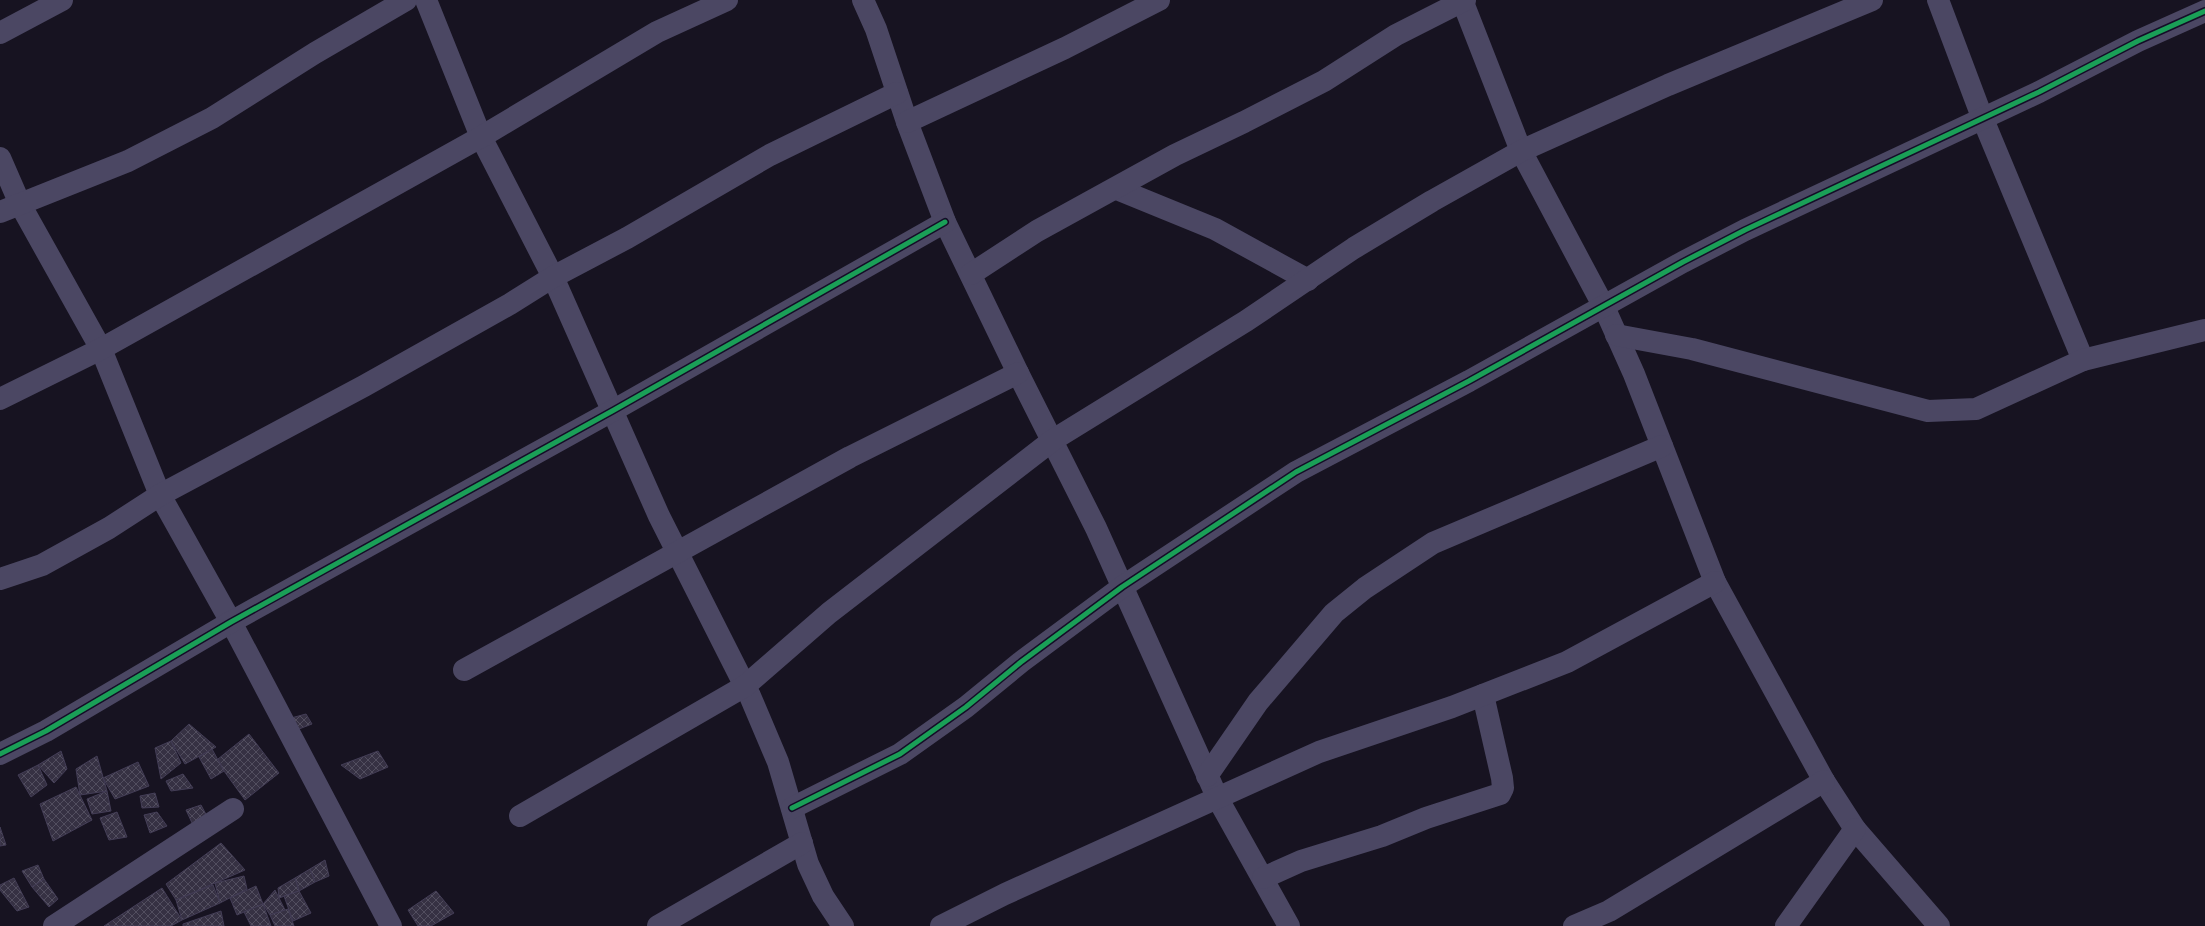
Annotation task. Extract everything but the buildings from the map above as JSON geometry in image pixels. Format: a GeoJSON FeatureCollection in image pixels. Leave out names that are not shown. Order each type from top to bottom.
{"type":"FeatureCollection","features":[{"type":"Feature","properties":{"kind":"street"},"geometry":{"type":"LineString","coordinates":[[0,33],[62,0]]}},
{"type":"Feature","properties":{"kind":"street"},"geometry":{"type":"LineString","coordinates":[[0,212],[128,161],[212,118],[315,53],[406,0]]}},
{"type":"Feature","properties":{"kind":"street"},"geometry":{"type":"LineString","coordinates":[[426,0],[481,137],[553,277],[677,553],[745,686],[778,762],[808,864],[823,896],[843,926]]}},
{"type":"Feature","properties":{"kind":"street"},"geometry":{"type":"LineString","coordinates":[[0,400],[101,349],[481,137],[657,32],[727,0]]}},
{"type":"Feature","properties":{"kind":"street"},"geometry":{"type":"LineString","coordinates":[[863,0],[876,29],[907,122],[945,222],[1018,373],[1096,528],[1167,683],[1207,776],[1288,926]]}},
{"type":"Feature","properties":{"kind":"street"},"geometry":{"type":"LineString","coordinates":[[907,122],[1123,8],[1159,0]]}},
{"type":"Feature","properties":{"kind":"street"},"geometry":{"type":"LineString","coordinates":[[971,274],[1037,231],[1117,189],[1175,155],[1324,81],[1396,35],[1463,0],[1521,151],[1604,307],[1662,446],[1716,582],[1824,781],[1855,828],[1932,922]]}},
{"type":"Feature","properties":{"kind":"street"},"geometry":{"type":"LineString","coordinates":[[520,816],[745,686],[829,612],[1053,440],[1246,321],[1354,248],[1521,151],[1668,85],[1872,0]]}},
{"type":"Feature","properties":{"kind":"street"},"geometry":{"type":"LineString","coordinates":[[1938,0],[1982,118],[2083,360]]}},
{"type":"Feature","properties":{"kind":"street"},"geometry":{"type":"LineString","coordinates":[[792,808],[900,754],[966,708],[1021,662],[1122,587],[1296,472],[1604,307],[1683,262],[1745,230],[2038,92],[2138,41],[2205,11]]}},
{"type":"Feature","properties":{"kind":"street"},"geometry":{"type":"LineString","coordinates":[[0,579],[42,565],[109,528],[160,495],[364,386],[510,304],[553,277],[627,238],[770,155],[897,93]]}},
{"type":"Feature","properties":{"kind":"street"},"geometry":{"type":"LineString","coordinates":[[0,158],[20,204],[101,349],[160,495],[231,622],[390,926]]}},
{"type":"Feature","properties":{"kind":"street"},"geometry":{"type":"LineString","coordinates":[[1117,189],[1215,228],[1308,280]]}},
{"type":"Feature","properties":{"kind":"street"},"geometry":{"type":"LineString","coordinates":[[0,754],[46,731],[231,622],[614,410],[945,222]]}},
{"type":"Feature","properties":{"kind":"street"},"geometry":{"type":"LineString","coordinates":[[1616,335],[1692,349],[1928,411],[1976,409],[2083,360],[2205,330]]}},
{"type":"Feature","properties":{"kind":"street"},"geometry":{"type":"LineString","coordinates":[[464,670],[850,457],[1018,373]]}},
{"type":"Feature","properties":{"kind":"street"},"geometry":{"type":"LineString","coordinates":[[1207,776],[1258,702],[1334,613],[1365,588],[1433,544],[1662,446]]}},
{"type":"Feature","properties":{"kind":"street"},"geometry":{"type":"LineString","coordinates":[[941,926],[1005,894],[1319,752],[1483,696],[1567,662],[1716,582]]}},
{"type":"Feature","properties":{"kind":"street"},"geometry":{"type":"LineString","coordinates":[[1263,878],[1301,861],[1382,836],[1426,818],[1500,794],[1503,788],[1502,778],[1483,696]]}},
{"type":"Feature","properties":{"kind":"street"},"geometry":{"type":"LineString","coordinates":[[1574,926],[1609,910],[1824,781]]}},
{"type":"Feature","properties":{"kind":"street"},"geometry":{"type":"LineString","coordinates":[[54,926],[233,809]]}},
{"type":"Feature","properties":{"kind":"street"},"geometry":{"type":"LineString","coordinates":[[1786,926],[1855,828]]}},
{"type":"Feature","properties":{"kind":"street"},"geometry":{"type":"LineString","coordinates":[[658,926],[802,843]]}},
{"type":"Feature","properties":{"kind":"cycle path"},"geometry":{"type":"LineString","coordinates":[[792,808],[900,754],[966,707],[1021,662],[1122,587],[1296,472],[1469,381],[1683,262],[1745,230],[2039,92],[2138,41],[2205,11]]}},
{"type":"Feature","properties":{"kind":"cycle path"},"geometry":{"type":"LineString","coordinates":[[0,754],[46,731],[231,622],[614,410],[945,222]]}}]}
